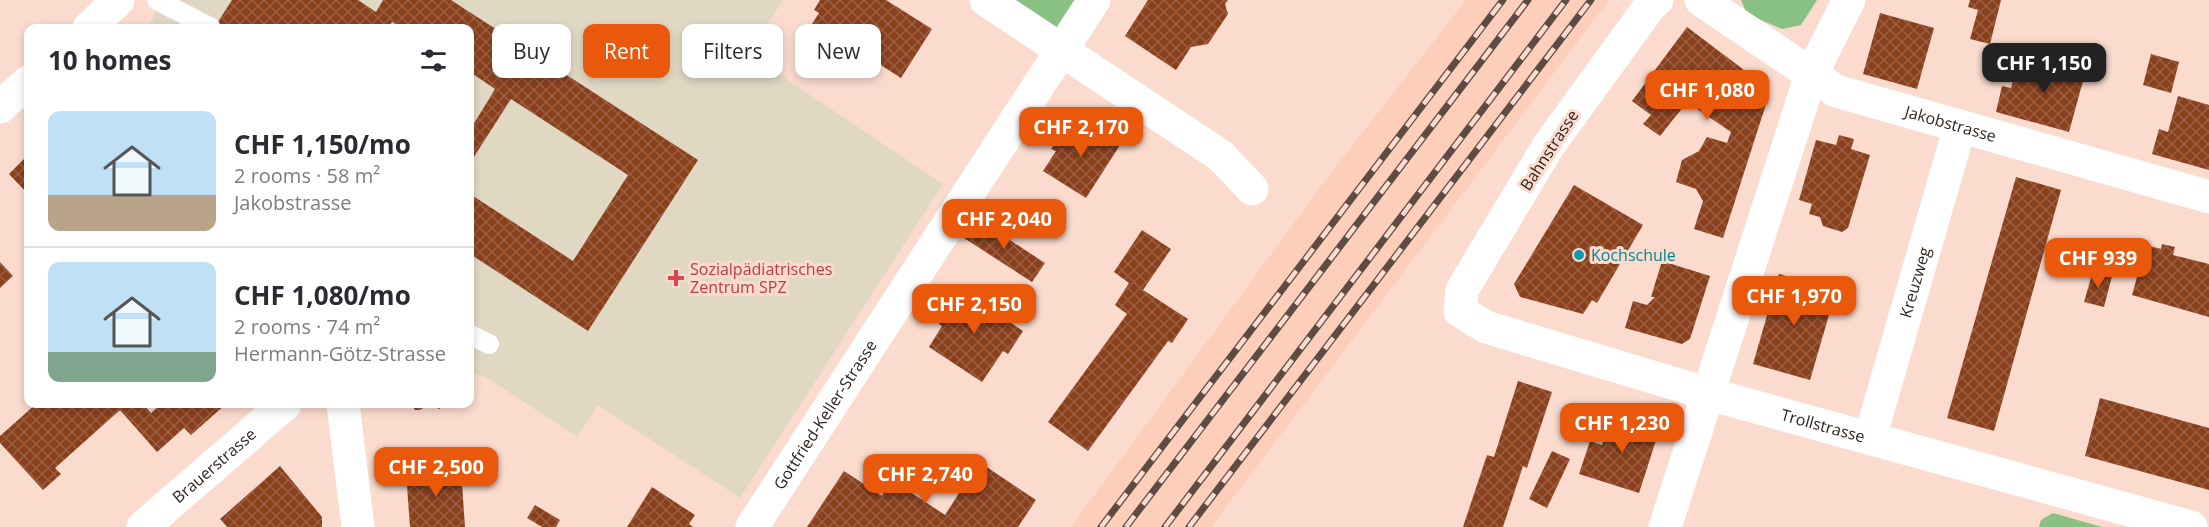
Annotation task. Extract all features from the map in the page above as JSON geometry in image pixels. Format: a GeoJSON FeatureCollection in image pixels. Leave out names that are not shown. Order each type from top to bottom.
{"type":"FeatureCollection","features":[{"type":"Feature","properties":{"kind":"street"},"geometry":{"type":"LineString","coordinates":[[93,24],[118,0]]}},
{"type":"Feature","properties":{"kind":"street"},"geometry":{"type":"LineString","coordinates":[[986,0],[1221,156],[1252,189]]}},
{"type":"Feature","properties":{"kind":"street","name":"Gottfried-Keller-Strasse"},"geometry":{"type":"LineString","coordinates":[[752,527],[1094,0]]}},
{"type":"Feature","properties":{"kind":"street","name":"Bahnstrasse"},"geometry":{"type":"LineString","coordinates":[[1460,311],[1462,290],[1549,145],[1657,0]]}},
{"type":"Feature","properties":{"kind":"street"},"geometry":{"type":"LineString","coordinates":[[1665,527],[1811,75],[1849,0]]}},
{"type":"Feature","properties":{"kind":"street","name":"Jakobstrasse"},"geometry":{"type":"LineString","coordinates":[[1710,2],[1836,91],[2209,197]]}},
{"type":"Feature","properties":{"kind":"street"},"geometry":{"type":"LineString","coordinates":[[0,107],[24,86]]}},
{"type":"Feature","properties":{"kind":"street","name":"Kreuzweg"},"geometry":{"type":"LineString","coordinates":[[1870,438],[1960,126]]}},
{"type":"Feature","properties":{"kind":"street","name":"Trollstrasse"},"geometry":{"type":"LineString","coordinates":[[1460,311],[1486,327],[1709,394],[2191,527]]}},
{"type":"Feature","properties":{"kind":"street","name":"Brauerstrasse"},"geometry":{"type":"LineString","coordinates":[[143,527],[280,408]]}},
{"type":"Feature","properties":{"kind":"street"},"geometry":{"type":"LineString","coordinates":[[344,408],[358,527]]}},
{"type":"Feature","properties":{"kind":"lane"},"geometry":{"type":"LineString","coordinates":[[157,0],[203,24]]}},
{"type":"Feature","properties":{"kind":"lane"},"geometry":{"type":"LineString","coordinates":[[474,337],[489,344]]}},
{"type":"Feature","properties":{"kind":"shaded area","name":"Sozialpädiatrisches Zentrum SPZ"},"geometry":{"type":"Polygon","coordinates":[[[162,0],[783,0],[768,24],[682,24],[682,78],[783,77],[943,184],[740,498],[598,405],[577,437],[487,378],[474,373],[474,24],[150,24],[162,0]]]}},
{"type":"Feature","properties":{"kind":"shaded area"},"geometry":{"type":"Polygon","coordinates":[[[1466,0],[1609,0],[1211,527],[1071,527],[1327,178],[1466,0]]]}},
{"type":"Feature","properties":{"kind":"green space"},"geometry":{"type":"Polygon","coordinates":[[[986,0],[1094,0],[1063,49],[986,0]]]}},
{"type":"Feature","properties":{"kind":"green space"},"geometry":{"type":"Polygon","coordinates":[[[1741,0],[1817,0],[1801,25],[1782,29],[1747,14],[1741,0]]]}},
{"type":"Feature","properties":{"kind":"green space"},"geometry":{"type":"Polygon","coordinates":[[[2053,513],[2102,527],[2039,527],[2041,520],[2053,513]]]}},
{"type":"Feature","properties":{"kind":"building","name":"Sozialpädiatrisches Zentrum SPZ"},"geometry":{"type":"Polygon","coordinates":[[[232,0],[358,0],[376,12],[383,0],[451,0],[492,27],[492,78],[571,78],[698,160],[588,331],[474,257],[474,197],[573,261],[628,175],[511,99],[474,157],[474,123],[495,89],[474,75],[474,24],[395,24],[392,22],[391,24],[217,24],[232,0]]]}},
{"type":"Feature","properties":{"kind":"building"},"geometry":{"type":"Polygon","coordinates":[[[820,0],[886,0],[932,29],[901,78],[881,65],[881,24],[812,24],[819,13],[814,10],[820,0]]]}},
{"type":"Feature","properties":{"kind":"building"},"geometry":{"type":"Polygon","coordinates":[[[1148,0],[1228,0],[1225,4],[1228,14],[1208,44],[1191,47],[1176,70],[1125,36],[1148,0]]]}},
{"type":"Feature","properties":{"kind":"building"},"geometry":{"type":"Polygon","coordinates":[[[1970,0],[2001,0],[1990,44],[1970,39],[1978,10],[1968,7],[1970,0]]]}},
{"type":"Feature","properties":{"kind":"building"},"geometry":{"type":"Polygon","coordinates":[[[1880,13],[1934,28],[1917,89],[1863,74],[1880,13]]]}},
{"type":"Feature","properties":{"kind":"building"},"geometry":{"type":"Polygon","coordinates":[[[1687,27],[1764,85],[1768,98],[1723,238],[1694,229],[1703,201],[1696,189],[1676,182],[1682,160],[1699,151],[1707,137],[1727,143],[1731,132],[1687,102],[1660,136],[1643,124],[1651,115],[1632,101],[1687,27]]]}},
{"type":"Feature","properties":{"kind":"building"},"geometry":{"type":"Polygon","coordinates":[[[2151,54],[2179,62],[2171,93],[2143,85],[2151,54]]]}},
{"type":"Feature","properties":{"kind":"building"},"geometry":{"type":"Polygon","coordinates":[[[2032,56],[2086,70],[2069,132],[1996,112],[2002,86],[2011,88],[2016,71],[2027,74],[2032,56]]]}},
{"type":"Feature","properties":{"kind":"building"},"geometry":{"type":"Polygon","coordinates":[[[2178,96],[2209,105],[2209,170],[2152,154],[2159,129],[2168,132],[2178,96]]]}},
{"type":"Feature","properties":{"kind":"building"},"geometry":{"type":"Polygon","coordinates":[[[1077,118],[1120,145],[1086,198],[1043,171],[1056,151],[1051,149],[1061,133],[1065,136],[1077,118]]]}},
{"type":"Feature","properties":{"kind":"building"},"geometry":{"type":"Polygon","coordinates":[[[1839,135],[1854,139],[1851,149],[1870,155],[1848,228],[1842,232],[1823,226],[1820,217],[1809,214],[1812,204],[1799,200],[1816,140],[1836,145],[1839,135]]]}},
{"type":"Feature","properties":{"kind":"building"},"geometry":{"type":"Polygon","coordinates":[[[24,159],[24,190],[9,174],[24,159]]]}},
{"type":"Feature","properties":{"kind":"building"},"geometry":{"type":"Polygon","coordinates":[[[2016,177],[2061,190],[1994,431],[1947,418],[2016,177]]]}},
{"type":"Feature","properties":{"kind":"building","name":"Kochschule"},"geometry":{"type":"Polygon","coordinates":[[[1574,185],[1643,225],[1597,303],[1592,300],[1583,314],[1520,297],[1514,284],[1574,185]]]}},
{"type":"Feature","properties":{"kind":"building"},"geometry":{"type":"Polygon","coordinates":[[[976,218],[1045,263],[1032,282],[964,238],[976,218]]]}},
{"type":"Feature","properties":{"kind":"building"},"geometry":{"type":"Polygon","coordinates":[[[1142,230],[1171,249],[1143,290],[1188,319],[1172,343],[1168,341],[1088,451],[1048,422],[1127,314],[1115,305],[1129,283],[1114,272],[1142,230]]]}},
{"type":"Feature","properties":{"kind":"building"},"geometry":{"type":"Polygon","coordinates":[[[2162,244],[2175,247],[2173,255],[2209,264],[2209,317],[2132,295],[2146,245],[2161,249],[2162,244]]]}},
{"type":"Feature","properties":{"kind":"building"},"geometry":{"type":"Polygon","coordinates":[[[1662,261],[1710,276],[1690,339],[1682,344],[1625,328],[1633,301],[1647,305],[1655,297],[1651,297],[1662,261]]]}},
{"type":"Feature","properties":{"kind":"building"},"geometry":{"type":"Polygon","coordinates":[[[0,262],[13,276],[0,288],[0,262]]]}},
{"type":"Feature","properties":{"kind":"building"},"geometry":{"type":"Polygon","coordinates":[[[2093,271],[2112,276],[2104,307],[2084,302],[2093,271]]]}},
{"type":"Feature","properties":{"kind":"building"},"geometry":{"type":"Polygon","coordinates":[[[1779,274],[1836,291],[1810,380],[1753,364],[1779,274]]]}},
{"type":"Feature","properties":{"kind":"building"},"geometry":{"type":"Polygon","coordinates":[[[963,286],[996,308],[993,311],[1023,331],[1008,354],[1003,351],[982,382],[929,347],[942,326],[939,324],[963,286]]]}},
{"type":"Feature","properties":{"kind":"building"},"geometry":{"type":"Polygon","coordinates":[[[1518,381],[1552,392],[1527,468],[1523,466],[1503,527],[1463,527],[1487,455],[1494,457],[1518,381]]]}},
{"type":"Feature","properties":{"kind":"building"},"geometry":{"type":"Polygon","coordinates":[[[2100,398],[2209,428],[2209,490],[2085,456],[2100,398]]]}},
{"type":"Feature","properties":{"kind":"building"},"geometry":{"type":"Polygon","coordinates":[[[32,408],[147,408],[151,413],[157,408],[221,408],[191,435],[184,428],[157,452],[120,410],[55,468],[61,474],[43,490],[0,443],[0,436],[32,408]]]}},
{"type":"Feature","properties":{"kind":"building"},"geometry":{"type":"Polygon","coordinates":[[[1612,413],[1660,428],[1639,493],[1579,474],[1590,441],[1602,445],[1612,413]]]}},
{"type":"Feature","properties":{"kind":"building"},"geometry":{"type":"Polygon","coordinates":[[[1552,451],[1570,459],[1547,508],[1529,499],[1552,451]]]}},
{"type":"Feature","properties":{"kind":"building"},"geometry":{"type":"Polygon","coordinates":[[[979,462],[1036,500],[1018,527],[807,527],[844,471],[882,496],[892,480],[945,515],[979,462]]]}},
{"type":"Feature","properties":{"kind":"building"},"geometry":{"type":"Polygon","coordinates":[[[438,465],[446,470],[461,469],[465,527],[410,527],[406,472],[423,471],[429,466],[438,465]]]}},
{"type":"Feature","properties":{"kind":"building"},"geometry":{"type":"Polygon","coordinates":[[[280,466],[322,517],[322,527],[227,527],[220,519],[280,466]]]}},
{"type":"Feature","properties":{"kind":"building"},"geometry":{"type":"Polygon","coordinates":[[[652,487],[695,515],[689,524],[693,527],[627,527],[652,487]]]}},
{"type":"Feature","properties":{"kind":"building"},"geometry":{"type":"Polygon","coordinates":[[[535,505],[560,520],[556,527],[542,527],[527,518],[535,505]]]}},
{"type":"Feature","properties":{"kind":"railway"},"geometry":{"type":"LineString","coordinates":[[1101,527],[1503,0]]}},
{"type":"Feature","properties":{"kind":"railway"},"geometry":{"type":"LineString","coordinates":[[1126,527],[1528,0]]}},
{"type":"Feature","properties":{"kind":"railway"},"geometry":{"type":"LineString","coordinates":[[1165,527],[1566,0]]}},
{"type":"Feature","properties":{"kind":"railway"},"geometry":{"type":"LineString","coordinates":[[1189,527],[1591,0]]}},
{"type":"Feature","properties":{"kind":"place","name":"Kochschule"},"geometry":{"type":"Point","coordinates":[1579,255]}},
{"type":"Feature","properties":{"kind":"place","name":"Sozialpädiatrisches Zentrum SPZ"},"geometry":{"type":"Point","coordinates":[676,278]}}]}
